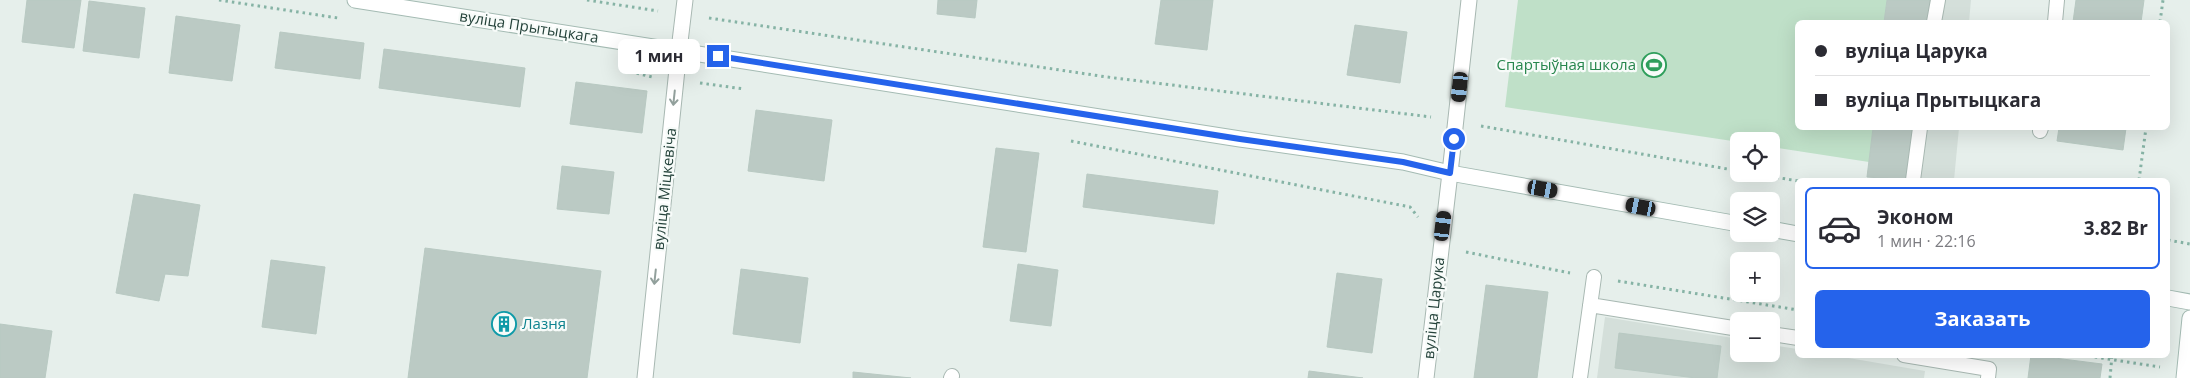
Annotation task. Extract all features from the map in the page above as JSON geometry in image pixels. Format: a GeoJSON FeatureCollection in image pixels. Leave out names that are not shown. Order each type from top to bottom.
{"type":"FeatureCollection","features":[{"type":"Feature","properties":{"kind":"main road","name":"вуліца Прытыцкага"},"geometry":{"type":"LineString","coordinates":[[355,0],[1230,138],[1403,162],[1450,173],[1730,222]]}},
{"type":"Feature","properties":{"kind":"main road","name":"вуліца Царука"},"geometry":{"type":"LineString","coordinates":[[1426,378],[1469,0]]}},
{"type":"Feature","properties":{"kind":"main road","name":"вуліца Міцкевіча"},"geometry":{"type":"LineString","coordinates":[[645,378],[684,8]]}},
{"type":"Feature","properties":{"kind":"main road"},"geometry":{"type":"LineString","coordinates":[[1780,231],[1795,233]]}},
{"type":"Feature","properties":{"kind":"main road"},"geometry":{"type":"LineString","coordinates":[[2170,298],[2190,302]]}},
{"type":"Feature","properties":{"kind":"main road"},"geometry":{"type":"LineString","coordinates":[[2184,374],[2190,318]]}},
{"type":"Feature","properties":{"kind":"lane"},"geometry":{"type":"LineString","coordinates":[[1934,20],[1938,0]]}},
{"type":"Feature","properties":{"kind":"lane"},"geometry":{"type":"LineString","coordinates":[[2054,20],[2058,0]]}},
{"type":"Feature","properties":{"kind":"lane"},"geometry":{"type":"LineString","coordinates":[[1913,178],[1920,130]]}},
{"type":"Feature","properties":{"kind":"lane"},"geometry":{"type":"LineString","coordinates":[[1580,378],[1594,277]]}},
{"type":"Feature","properties":{"kind":"lane"},"geometry":{"type":"LineString","coordinates":[[1590,305],[1730,328]]}},
{"type":"Feature","properties":{"kind":"lane"},"geometry":{"type":"LineString","coordinates":[[1780,335],[1795,338]]}},
{"type":"Feature","properties":{"kind":"lane"},"geometry":{"type":"LineString","coordinates":[[1922,358],[1989,369],[1988,378]]}},
{"type":"Feature","properties":{"kind":"path"},"geometry":{"type":"LineString","coordinates":[[219,0],[344,19]]}},
{"type":"Feature","properties":{"kind":"path"},"geometry":{"type":"LineString","coordinates":[[587,0],[684,8],[1107,77],[1408,114],[1730,168]]}},
{"type":"Feature","properties":{"kind":"path"},"geometry":{"type":"LineString","coordinates":[[2160,20],[2163,0]]}},
{"type":"Feature","properties":{"kind":"path"},"geometry":{"type":"LineString","coordinates":[[623,70],[676,80],[745,89]]}},
{"type":"Feature","properties":{"kind":"path"},"geometry":{"type":"LineString","coordinates":[[2139,178],[2146,130]]}},
{"type":"Feature","properties":{"kind":"path"},"geometry":{"type":"LineString","coordinates":[[1069,140],[1410,207],[1441,244],[1472,254],[1594,277],[1795,310]]}},
{"type":"Feature","properties":{"kind":"path"},"geometry":{"type":"LineString","coordinates":[[1780,178],[1795,180]]}},
{"type":"Feature","properties":{"kind":"path"},"geometry":{"type":"LineString","coordinates":[[2170,240],[2190,244]]}},
{"type":"Feature","properties":{"kind":"path"},"geometry":{"type":"LineString","coordinates":[[2110,378],[2112,358]]}},
{"type":"Feature","properties":{"kind":"path"},"geometry":{"type":"LineString","coordinates":[[2116,358],[2184,374]]}},
{"type":"Feature","properties":{"kind":"shaded area"},"geometry":{"type":"Polygon","coordinates":[[[1887,0],[1971,0],[1969,20],[1884,20],[1887,0]]]}},
{"type":"Feature","properties":{"kind":"shaded area"},"geometry":{"type":"Polygon","coordinates":[[[1873,130],[1959,130],[1954,178],[1867,177],[1873,130]]]}},
{"type":"Feature","properties":{"kind":"shaded area"},"geometry":{"type":"Polygon","coordinates":[[[1605,317],[1730,338],[1730,362],[1780,362],[1780,346],[1795,349],[1795,358],[1849,358],[1925,371],[1924,378],[1597,378],[1605,317]]]}},
{"type":"Feature","properties":{"kind":"green space","name":"Спартыўная школа"},"geometry":{"type":"Polygon","coordinates":[[[1518,0],[1887,0],[1884,20],[1795,20],[1795,130],[1873,130],[1869,162],[1780,148],[1780,132],[1730,132],[1730,141],[1505,107],[1518,0]]]}},
{"type":"Feature","properties":{"kind":"building"},"geometry":{"type":"Polygon","coordinates":[[[27,0],[81,0],[74,48],[22,42],[27,0]]]}},
{"type":"Feature","properties":{"kind":"building"},"geometry":{"type":"Polygon","coordinates":[[[938,0],[977,0],[975,18],[937,14],[938,0]]]}},
{"type":"Feature","properties":{"kind":"building"},"geometry":{"type":"Polygon","coordinates":[[[1161,0],[1213,0],[1207,50],[1155,44],[1161,0]]]}},
{"type":"Feature","properties":{"kind":"building"},"geometry":{"type":"Polygon","coordinates":[[[1887,0],[1930,0],[1928,20],[1884,20],[1887,0]]]}},
{"type":"Feature","properties":{"kind":"building"},"geometry":{"type":"Polygon","coordinates":[[[2076,0],[2144,0],[2141,20],[2073,20],[2076,0]]]}},
{"type":"Feature","properties":{"kind":"building"},"geometry":{"type":"Polygon","coordinates":[[[89,1],[145,8],[139,58],[83,51],[89,1]]]}},
{"type":"Feature","properties":{"kind":"building"},"geometry":{"type":"Polygon","coordinates":[[[176,16],[240,25],[232,81],[169,73],[176,16]]]}},
{"type":"Feature","properties":{"kind":"building"},"geometry":{"type":"Polygon","coordinates":[[[1355,25],[1407,32],[1400,83],[1347,75],[1355,25]]]}},
{"type":"Feature","properties":{"kind":"building"},"geometry":{"type":"Polygon","coordinates":[[[280,32],[364,43],[360,79],[275,68],[280,32]]]}},
{"type":"Feature","properties":{"kind":"building"},"geometry":{"type":"Polygon","coordinates":[[[384,49],[525,68],[520,107],[379,88],[384,49]]]}},
{"type":"Feature","properties":{"kind":"building"},"geometry":{"type":"Polygon","coordinates":[[[576,82],[647,91],[642,133],[570,124],[576,82]]]}},
{"type":"Feature","properties":{"kind":"building"},"geometry":{"type":"Polygon","coordinates":[[[756,110],[832,120],[824,181],[748,171],[756,110]]]}},
{"type":"Feature","properties":{"kind":"building"},"geometry":{"type":"Polygon","coordinates":[[[1873,130],[1916,130],[1910,178],[1867,177],[1873,130]]]}},
{"type":"Feature","properties":{"kind":"building"},"geometry":{"type":"Polygon","coordinates":[[[2059,130],[2126,130],[2123,150],[2057,141],[2059,130]]]}},
{"type":"Feature","properties":{"kind":"building"},"geometry":{"type":"Polygon","coordinates":[[[996,148],[1039,153],[1026,252],[983,247],[996,148]]]}},
{"type":"Feature","properties":{"kind":"building"},"geometry":{"type":"Polygon","coordinates":[[[562,166],[614,172],[609,214],[557,209],[562,166]]]}},
{"type":"Feature","properties":{"kind":"building"},"geometry":{"type":"Polygon","coordinates":[[[1087,174],[1218,191],[1214,224],[1083,207],[1087,174]]]}},
{"type":"Feature","properties":{"kind":"building"},"geometry":{"type":"Polygon","coordinates":[[[134,194],[200,205],[188,276],[165,274],[159,301],[116,293],[134,194]]]}},
{"type":"Feature","properties":{"kind":"building","name":"Лазня"},"geometry":{"type":"Polygon","coordinates":[[[425,248],[601,271],[587,378],[408,378],[425,248]]]}},
{"type":"Feature","properties":{"kind":"building"},"geometry":{"type":"Polygon","coordinates":[[[271,260],[325,267],[316,334],[262,327],[271,260]]]}},
{"type":"Feature","properties":{"kind":"building"},"geometry":{"type":"Polygon","coordinates":[[[1018,264],[1058,270],[1051,326],[1010,321],[1018,264]]]}},
{"type":"Feature","properties":{"kind":"building"},"geometry":{"type":"Polygon","coordinates":[[[741,269],[808,278],[800,343],[733,334],[741,269]]]}},
{"type":"Feature","properties":{"kind":"building"},"geometry":{"type":"Polygon","coordinates":[[[1337,273],[1382,279],[1372,353],[1327,347],[1337,273]]]}},
{"type":"Feature","properties":{"kind":"building"},"geometry":{"type":"Polygon","coordinates":[[[1486,285],[1548,292],[1537,378],[1474,378],[1486,285]]]}},
{"type":"Feature","properties":{"kind":"building"},"geometry":{"type":"Polygon","coordinates":[[[0,324],[52,331],[45,378],[0,378],[0,324]]]}},
{"type":"Feature","properties":{"kind":"building"},"geometry":{"type":"Polygon","coordinates":[[[1619,333],[1721,346],[1717,378],[1696,378],[1615,368],[1619,333]]]}},
{"type":"Feature","properties":{"kind":"building"},"geometry":{"type":"Polygon","coordinates":[[[2031,358],[2055,358],[2102,364],[2100,378],[2028,378],[2031,358]]]}},
{"type":"Feature","properties":{"kind":"building"},"geometry":{"type":"Polygon","coordinates":[[[1309,371],[1363,378],[1308,378],[1309,371]]]}},
{"type":"Feature","properties":{"kind":"building"},"geometry":{"type":"Polygon","coordinates":[[[853,372],[911,378],[853,378],[853,372]]]}},
{"type":"Feature","properties":{"kind":"place","name":"Спартыўная школа"},"geometry":{"type":"Point","coordinates":[1654,65]}},
{"type":"Feature","properties":{"kind":"place","name":"Лазня"},"geometry":{"type":"Point","coordinates":[504,324]}},
{"type":"Feature","properties":{"kind":"route"},"geometry":{"type":"LineString","coordinates":[[718,56],[1240,139],[1403,162],[1450,173],[1454,139]]}}]}
